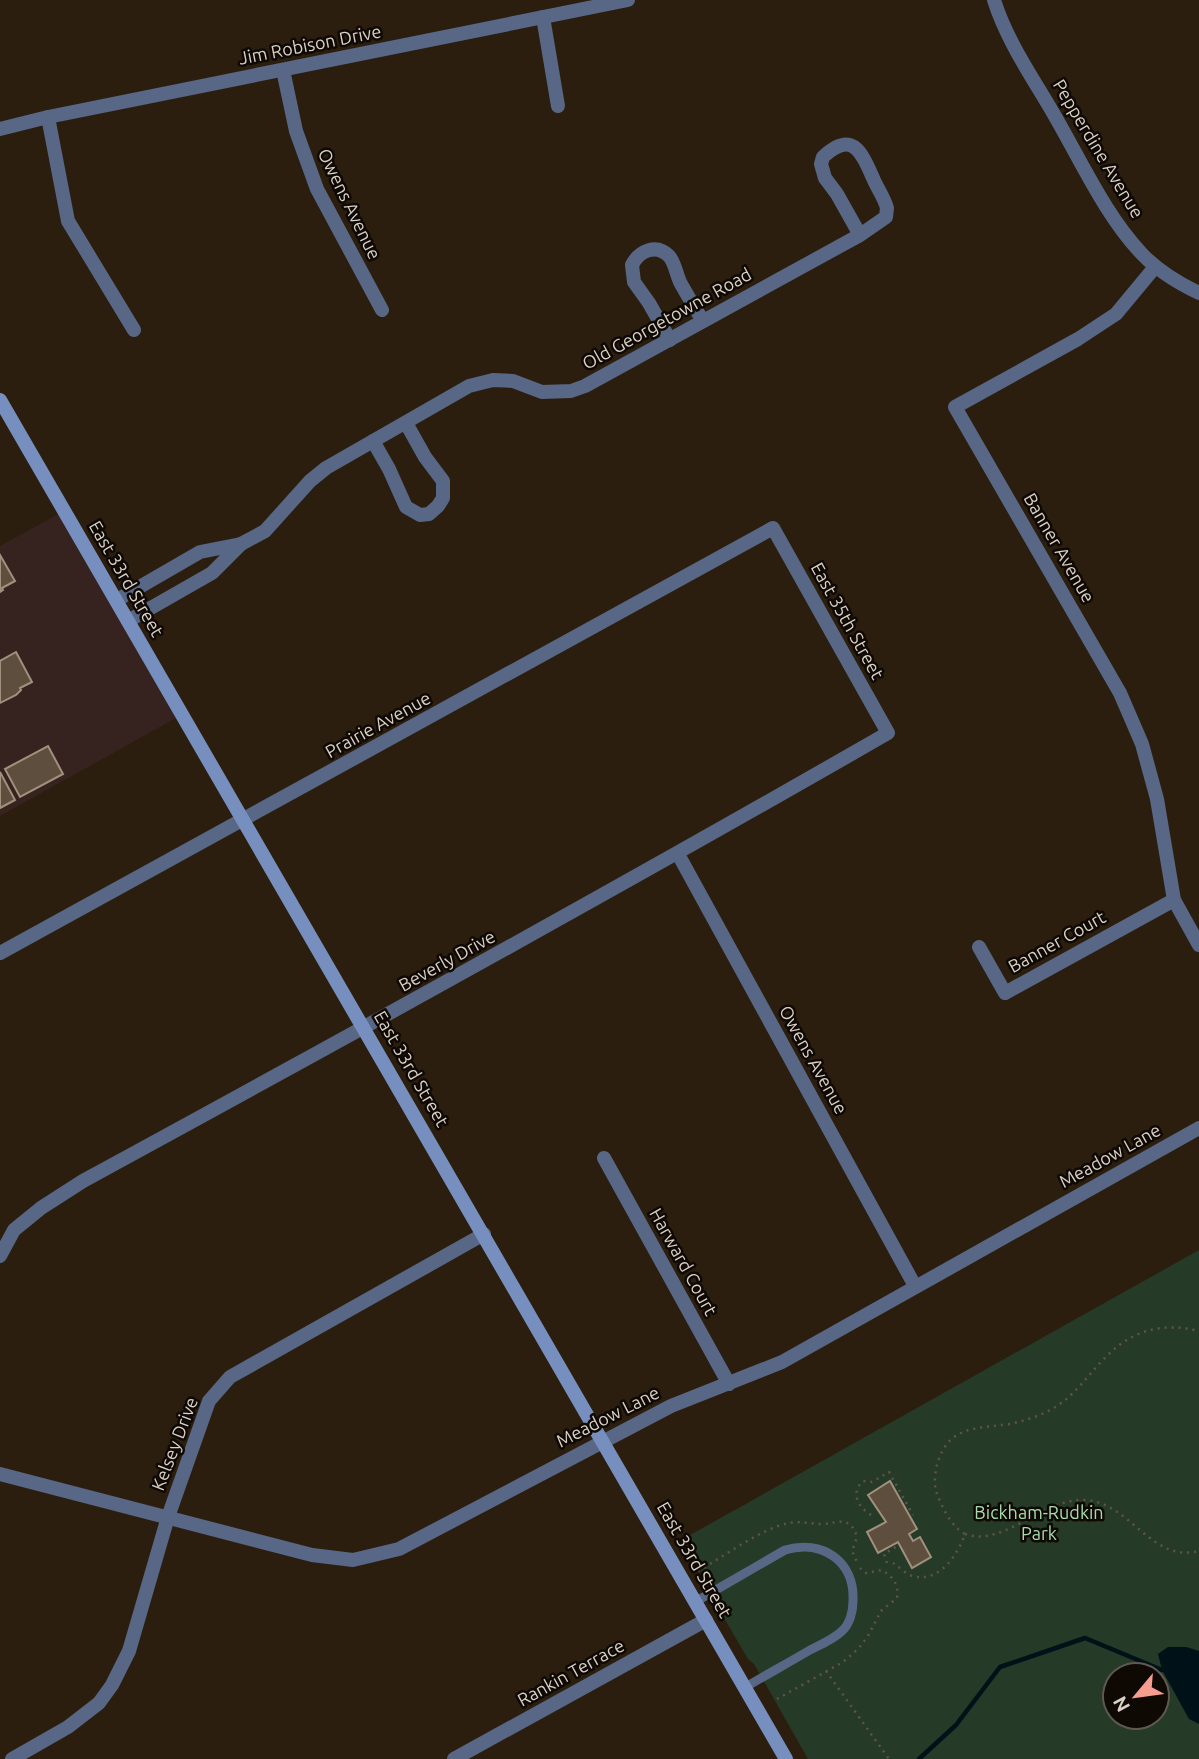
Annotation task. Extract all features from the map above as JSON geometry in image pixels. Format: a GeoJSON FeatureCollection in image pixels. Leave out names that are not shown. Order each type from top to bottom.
{"type":"FeatureCollection","features":[{"type":"Feature","properties":{"kind":"street","name":"Jim Robison Drive"},"geometry":{"type":"LineString","coordinates":[[0,129],[628,0]]}},
{"type":"Feature","properties":{"kind":"street","name":"Pepperdine Avenue"},"geometry":{"type":"LineString","coordinates":[[994,0],[1006,30],[1128,237],[1155,267],[1199,293]]}},
{"type":"Feature","properties":{"kind":"street"},"geometry":{"type":"LineString","coordinates":[[543,18],[558,106]]}},
{"type":"Feature","properties":{"kind":"street","name":"Owens Avenue"},"geometry":{"type":"LineString","coordinates":[[283,70],[296,131],[317,189],[382,310]]}},
{"type":"Feature","properties":{"kind":"street"},"geometry":{"type":"LineString","coordinates":[[48,117],[68,221],[134,330]]}},
{"type":"Feature","properties":{"kind":"street","name":"Old Georgetowne Road"},"geometry":{"type":"LineString","coordinates":[[128,621],[212,573],[241,544],[265,531],[310,481],[326,468],[469,386],[493,380],[513,381],[542,392],[571,391],[600,379],[860,235],[886,217],[887,208],[863,155],[856,147],[843,144],[836,146],[823,157],[822,171],[860,235]]}},
{"type":"Feature","properties":{"kind":"street"},"geometry":{"type":"LineString","coordinates":[[670,340],[634,282],[632,265],[641,254],[654,249],[671,258],[680,281],[703,321]]}},
{"type":"Feature","properties":{"kind":"street","name":"Banner Avenue"},"geometry":{"type":"LineString","coordinates":[[1155,267],[1116,314],[1077,339],[955,407],[1120,694],[1142,744],[1157,799],[1174,900],[1199,946]]}},
{"type":"Feature","properties":{"kind":"street","name":"East 33rd Street"},"geometry":{"type":"LineString","coordinates":[[0,400],[786,1759]]}},
{"type":"Feature","properties":{"kind":"street"},"geometry":{"type":"LineString","coordinates":[[373,441],[406,507],[420,515],[429,513],[443,498],[443,481],[425,457],[406,422]]}},
{"type":"Feature","properties":{"kind":"street","name":"East 35th Street"},"geometry":{"type":"LineString","coordinates":[[773,528],[888,733]]}},
{"type":"Feature","properties":{"kind":"street","name":"Prairie Avenue"},"geometry":{"type":"LineString","coordinates":[[0,953],[773,528]]}},
{"type":"Feature","properties":{"kind":"street","name":"Old Georgetowne Road"},"geometry":{"type":"LineString","coordinates":[[117,600],[200,552],[241,544]]}},
{"type":"Feature","properties":{"kind":"street"},"geometry":{"type":"LineString","coordinates":[[191,557],[204,578]]}},
{"type":"Feature","properties":{"kind":"street","name":"Beverly Drive"},"geometry":{"type":"LineString","coordinates":[[0,1256],[15,1230],[41,1208],[83,1181],[678,854],[888,733]]}},
{"type":"Feature","properties":{"kind":"street","name":"Owens Avenue"},"geometry":{"type":"LineString","coordinates":[[678,854],[915,1286]]}},
{"type":"Feature","properties":{"kind":"street","name":"Banner Court"},"geometry":{"type":"LineString","coordinates":[[979,947],[1005,993],[1174,900]]}},
{"type":"Feature","properties":{"kind":"street","name":"Meadow Lane"},"geometry":{"type":"LineString","coordinates":[[0,1474],[312,1555],[353,1560],[399,1549],[671,1406],[782,1362],[1199,1128]]}},
{"type":"Feature","properties":{"kind":"street","name":"Harward Court"},"geometry":{"type":"LineString","coordinates":[[604,1158],[729,1384]]}},
{"type":"Feature","properties":{"kind":"street"},"geometry":{"type":"LineString","coordinates":[[0,1223],[15,1230]]}},
{"type":"Feature","properties":{"kind":"street","name":"Kelsey Drive"},"geometry":{"type":"LineString","coordinates":[[12,1759],[68,1727],[99,1703],[112,1685],[129,1651],[168,1517],[209,1401],[230,1377],[484,1234]]}},
{"type":"Feature","properties":{"kind":"street","name":"Rankin Terrace"},"geometry":{"type":"LineString","coordinates":[[454,1759],[706,1620]]}},
{"type":"Feature","properties":{"kind":"lane"},"geometry":{"type":"LineString","coordinates":[[695,1602],[785,1550],[795,1547],[818,1548],[827,1552],[843,1565],[847,1572],[853,1592],[853,1609],[841,1632],[744,1688]]}},
{"type":"Feature","properties":{"kind":"path"},"geometry":{"type":"LineString","coordinates":[[1199,1331],[1163,1327],[1139,1333],[1107,1355],[1072,1396],[1049,1410],[1021,1421],[969,1429],[954,1437],[940,1457],[934,1484],[948,1515],[960,1532],[965,1534],[974,1536],[997,1533],[1057,1504],[1087,1500],[1112,1507],[1168,1551],[1180,1554],[1199,1551]]}},
{"type":"Feature","properties":{"kind":"path"},"geometry":{"type":"LineString","coordinates":[[871,1515],[858,1502],[855,1496],[857,1487],[863,1481],[872,1482],[889,1472],[913,1515]]}},
{"type":"Feature","properties":{"kind":"path"},"geometry":{"type":"LineString","coordinates":[[698,1571],[771,1529],[788,1523],[820,1524],[835,1521],[848,1523],[853,1527],[857,1536],[852,1551],[863,1572],[882,1570],[894,1580],[898,1591],[897,1598],[878,1615],[858,1649],[844,1662],[777,1699]]}},
{"type":"Feature","properties":{"kind":"path"},"geometry":{"type":"LineString","coordinates":[[892,1563],[915,1577],[930,1575],[950,1562],[965,1534]]}},
{"type":"Feature","properties":{"kind":"path"},"geometry":{"type":"LineString","coordinates":[[887,1563],[884,1554],[899,1545]]}},
{"type":"Feature","properties":{"kind":"path"},"geometry":{"type":"LineString","coordinates":[[826,1671],[889,1759]]}},
{"type":"Feature","properties":{"kind":"shaded area"},"geometry":{"type":"Polygon","coordinates":[[[64,511],[183,714],[0,816],[0,546],[64,511]]]}},
{"type":"Feature","properties":{"kind":"shaded area"},"geometry":{"type":"Polygon","coordinates":[[[1168,1647],[1186,1647],[1199,1651],[1199,1724],[1189,1719],[1171,1686],[1171,1661],[1160,1661],[1158,1654],[1168,1647]]]}},
{"type":"Feature","properties":{"kind":"green space","name":"Bickham-Rudkin Park"},"geometry":{"type":"Polygon","coordinates":[[[1199,1250],[1199,1759],[808,1759],[754,1664],[748,1659],[721,1613],[721,1606],[683,1539],[1199,1250]]]}},
{"type":"Feature","properties":{"kind":"building"},"geometry":{"type":"Polygon","coordinates":[[[0,555],[15,581],[0,592],[0,555]]]}},
{"type":"Feature","properties":{"kind":"building"},"geometry":{"type":"Polygon","coordinates":[[[16,652],[32,682],[0,703],[0,661],[16,652]]]}},
{"type":"Feature","properties":{"kind":"building"},"geometry":{"type":"Polygon","coordinates":[[[48,746],[63,774],[20,797],[5,769],[48,746]]]}},
{"type":"Feature","properties":{"kind":"building"},"geometry":{"type":"Polygon","coordinates":[[[0,772],[15,800],[0,808],[0,772]]]}},
{"type":"Feature","properties":{"kind":"building"},"geometry":{"type":"Polygon","coordinates":[[[890,1481],[917,1529],[909,1534],[913,1541],[920,1537],[931,1557],[912,1568],[898,1542],[878,1553],[867,1532],[886,1522],[868,1495],[890,1481]]]}},
{"type":"Feature","properties":{"kind":"waterway"},"geometry":{"type":"LineString","coordinates":[[919,1759],[956,1725],[1000,1667],[1085,1638],[1140,1661]]}}]}
